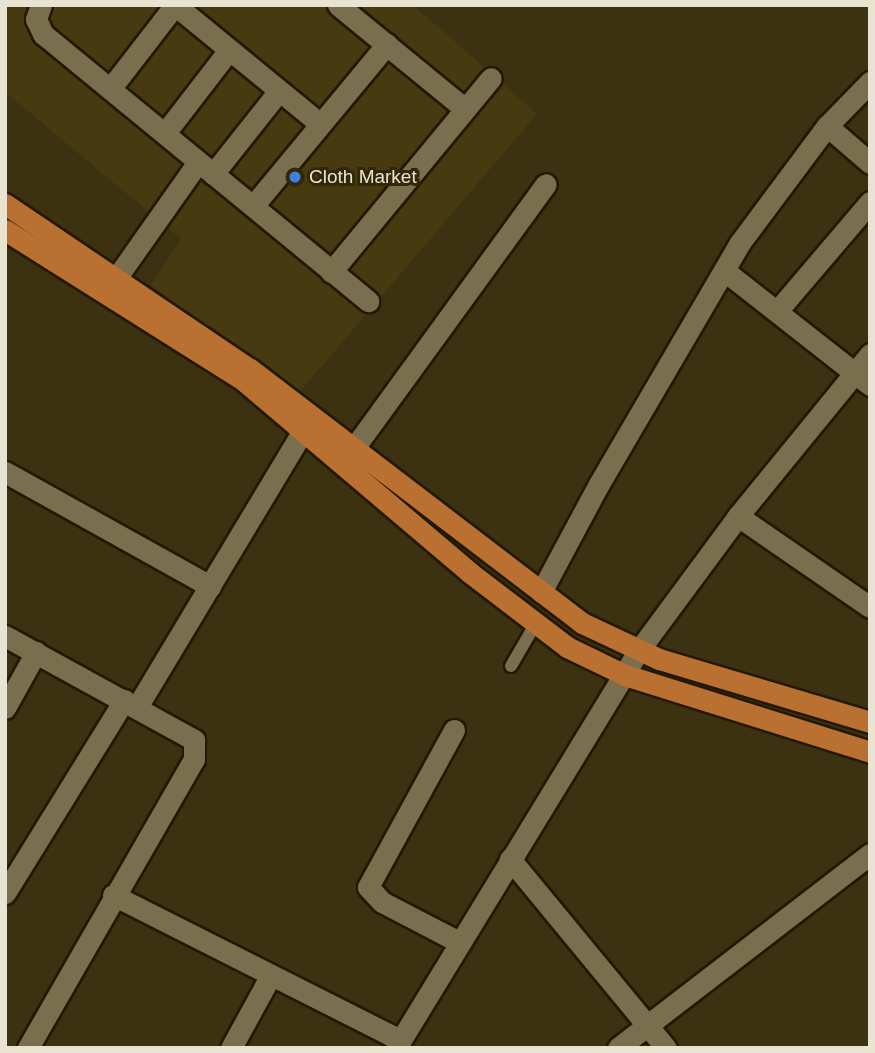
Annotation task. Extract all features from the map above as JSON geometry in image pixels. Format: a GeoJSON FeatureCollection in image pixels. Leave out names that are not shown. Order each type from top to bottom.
{"type":"FeatureCollection","features":[{"type":"Feature","properties":{"kind":"main road"},"geometry":{"type":"LineString","coordinates":[[5,204],[250,369],[582,623],[639,650],[870,722]]}},
{"type":"Feature","properties":{"kind":"main road"},"geometry":{"type":"LineString","coordinates":[[5,230],[243,380],[567,647],[625,675],[870,752]]}},
{"type":"Feature","properties":{"kind":"street"},"geometry":{"type":"LineString","coordinates":[[41,5],[36,19],[43,34],[368,301]]}},
{"type":"Feature","properties":{"kind":"street"},"geometry":{"type":"LineString","coordinates":[[110,89],[175,5],[319,123]]}},
{"type":"Feature","properties":{"kind":"street"},"geometry":{"type":"LineString","coordinates":[[338,5],[465,109]]}},
{"type":"Feature","properties":{"kind":"street"},"geometry":{"type":"LineString","coordinates":[[253,206],[387,44]]}},
{"type":"Feature","properties":{"kind":"street"},"geometry":{"type":"LineString","coordinates":[[165,133],[229,50]]}},
{"type":"Feature","properties":{"kind":"street"},"geometry":{"type":"LineString","coordinates":[[331,272],[491,78]]}},
{"type":"Feature","properties":{"kind":"street"},"geometry":{"type":"LineString","coordinates":[[541,592],[598,484],[726,272],[739,244],[827,126],[870,82]]}},
{"type":"Feature","properties":{"kind":"street"},"geometry":{"type":"LineString","coordinates":[[117,277],[205,168],[278,92]]}},
{"type":"Feature","properties":{"kind":"street"},"geometry":{"type":"LineString","coordinates":[[827,126],[870,163]]}},
{"type":"Feature","properties":{"kind":"street"},"geometry":{"type":"LineString","coordinates":[[354,448],[546,184]]}},
{"type":"Feature","properties":{"kind":"street"},"geometry":{"type":"LineString","coordinates":[[778,310],[870,202]]}},
{"type":"Feature","properties":{"kind":"street"},"geometry":{"type":"LineString","coordinates":[[726,272],[862,378]]}},
{"type":"Feature","properties":{"kind":"street"},"geometry":{"type":"LineString","coordinates":[[113,895],[271,975],[398,1044],[639,650],[738,516],[862,378],[870,354]]}},
{"type":"Feature","properties":{"kind":"street"},"geometry":{"type":"LineString","coordinates":[[5,893],[210,586],[303,431]]}},
{"type":"Feature","properties":{"kind":"street"},"geometry":{"type":"LineString","coordinates":[[5,472],[210,586]]}},
{"type":"Feature","properties":{"kind":"street"},"geometry":{"type":"LineString","coordinates":[[738,516],[870,607]]}},
{"type":"Feature","properties":{"kind":"street"},"geometry":{"type":"LineString","coordinates":[[5,636],[194,740],[194,759],[113,895],[28,1048]]}},
{"type":"Feature","properties":{"kind":"street"},"geometry":{"type":"LineString","coordinates":[[5,708],[36,652]]}},
{"type":"Feature","properties":{"kind":"street"},"geometry":{"type":"LineString","coordinates":[[454,730],[368,887],[382,902],[459,942]]}},
{"type":"Feature","properties":{"kind":"street"},"geometry":{"type":"LineString","coordinates":[[618,1048],[870,854]]}},
{"type":"Feature","properties":{"kind":"street"},"geometry":{"type":"LineString","coordinates":[[510,859],[666,1048]]}},
{"type":"Feature","properties":{"kind":"street"},"geometry":{"type":"LineString","coordinates":[[231,1048],[271,975]]}},
{"type":"Feature","properties":{"kind":"lane"},"geometry":{"type":"LineString","coordinates":[[511,666],[536,623]]}},
{"type":"Feature","properties":{"kind":"shaded area","name":"Cloth Market"},"geometry":{"type":"Polygon","coordinates":[[[5,5],[413,5],[537,114],[297,395],[151,285],[181,239],[5,92],[5,5]]]}},
{"type":"Feature","properties":{"kind":"place","name":"Cloth Market"},"geometry":{"type":"Point","coordinates":[295,177]}}]}
